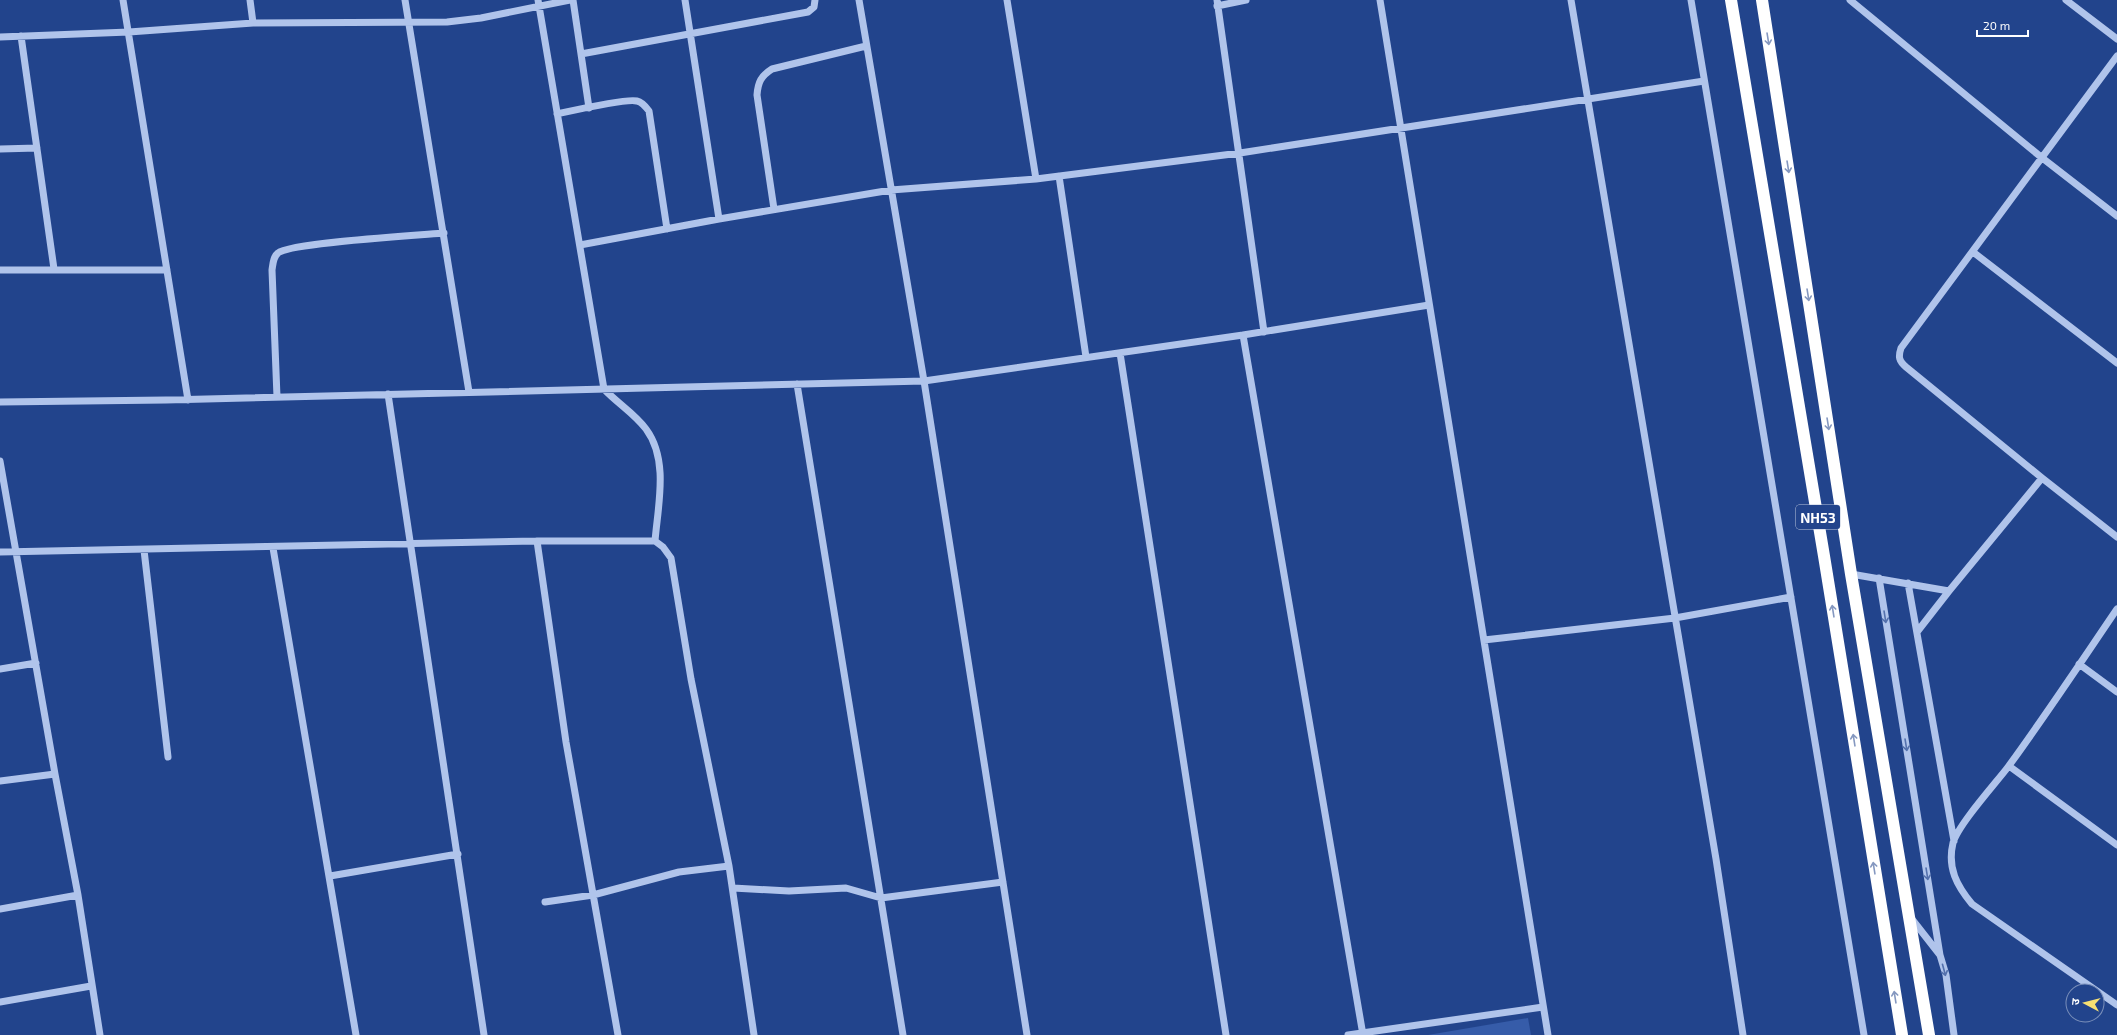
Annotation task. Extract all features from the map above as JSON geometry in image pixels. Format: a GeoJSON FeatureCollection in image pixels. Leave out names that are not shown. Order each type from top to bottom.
{"type":"FeatureCollection","features":[{"type":"Feature","properties":{"kind":"highway","name":"NH53"},"geometry":{"type":"LineString","coordinates":[[1731,0],[1826,564],[1902,1035]]}},
{"type":"Feature","properties":{"kind":"highway","name":"NH53"},"geometry":{"type":"LineString","coordinates":[[1762,0],[1851,574],[1929,1035]]}},
{"type":"Feature","properties":{"kind":"street"},"geometry":{"type":"LineString","coordinates":[[123,0],[188,400]]}},
{"type":"Feature","properties":{"kind":"street"},"geometry":{"type":"LineString","coordinates":[[250,0],[253,23]]}},
{"type":"Feature","properties":{"kind":"street"},"geometry":{"type":"LineString","coordinates":[[405,0],[469,392]]}},
{"type":"Feature","properties":{"kind":"street"},"geometry":{"type":"LineString","coordinates":[[0,37],[129,32],[253,23],[447,22],[538,3],[571,0],[589,108]]}},
{"type":"Feature","properties":{"kind":"street"},"geometry":{"type":"LineString","coordinates":[[685,0],[719,219]]}},
{"type":"Feature","properties":{"kind":"street"},"geometry":{"type":"LineString","coordinates":[[580,54],[808,12],[814,7],[815,0]]}},
{"type":"Feature","properties":{"kind":"street"},"geometry":{"type":"LineString","coordinates":[[858,0],[924,381],[1027,1035]]}},
{"type":"Feature","properties":{"kind":"street"},"geometry":{"type":"LineString","coordinates":[[1007,0],[1036,179]]}},
{"type":"Feature","properties":{"kind":"street"},"geometry":{"type":"LineString","coordinates":[[1246,0],[1217,3],[1240,153],[1264,332]]}},
{"type":"Feature","properties":{"kind":"street"},"geometry":{"type":"LineString","coordinates":[[1380,0],[1548,1035]]}},
{"type":"Feature","properties":{"kind":"street"},"geometry":{"type":"LineString","coordinates":[[1571,0],[1716,859],[1743,1035]]}},
{"type":"Feature","properties":{"kind":"street"},"geometry":{"type":"LineString","coordinates":[[1691,0],[1864,1035]]}},
{"type":"Feature","properties":{"kind":"street"},"geometry":{"type":"LineString","coordinates":[[1850,0],[2041,157],[2117,216]]}},
{"type":"Feature","properties":{"kind":"street"},"geometry":{"type":"LineString","coordinates":[[2066,0],[2117,39]]}},
{"type":"Feature","properties":{"kind":"street"},"geometry":{"type":"LineString","coordinates":[[538,3],[604,389],[615,402],[645,428],[656,446],[659,469],[655,541]]}},
{"type":"Feature","properties":{"kind":"street"},"geometry":{"type":"LineString","coordinates":[[21,36],[54,269]]}},
{"type":"Feature","properties":{"kind":"street"},"geometry":{"type":"LineString","coordinates":[[774,210],[757,95],[758,84],[763,75],[772,69],[866,46]]}},
{"type":"Feature","properties":{"kind":"street"},"geometry":{"type":"LineString","coordinates":[[2117,56],[1901,348],[1899,355],[1900,361],[2042,478],[2117,537]]}},
{"type":"Feature","properties":{"kind":"street"},"geometry":{"type":"LineString","coordinates":[[580,245],[719,219],[891,190],[1036,179],[1240,153],[1704,81]]}},
{"type":"Feature","properties":{"kind":"street"},"geometry":{"type":"LineString","coordinates":[[557,114],[637,101],[644,105],[648,111],[667,229]]}},
{"type":"Feature","properties":{"kind":"street"},"geometry":{"type":"LineString","coordinates":[[0,149],[37,148]]}},
{"type":"Feature","properties":{"kind":"street"},"geometry":{"type":"LineString","coordinates":[[1059,176],[1086,357]]}},
{"type":"Feature","properties":{"kind":"street"},"geometry":{"type":"LineString","coordinates":[[277,397],[272,270],[273,259],[278,252],[301,246],[444,233]]}},
{"type":"Feature","properties":{"kind":"street"},"geometry":{"type":"LineString","coordinates":[[1973,252],[2117,363]]}},
{"type":"Feature","properties":{"kind":"street"},"geometry":{"type":"LineString","coordinates":[[0,270],[167,270]]}},
{"type":"Feature","properties":{"kind":"street"},"geometry":{"type":"LineString","coordinates":[[0,402],[188,400],[924,381],[1264,332],[1429,305]]}},
{"type":"Feature","properties":{"kind":"street"},"geometry":{"type":"LineString","coordinates":[[1243,335],[1362,1034]]}},
{"type":"Feature","properties":{"kind":"street"},"geometry":{"type":"LineString","coordinates":[[1120,353],[1226,1035]]}},
{"type":"Feature","properties":{"kind":"street"},"geometry":{"type":"LineString","coordinates":[[797,384],[847,700],[903,1035]]}},
{"type":"Feature","properties":{"kind":"street"},"geometry":{"type":"LineString","coordinates":[[388,394],[484,1035]]}},
{"type":"Feature","properties":{"kind":"street"},"geometry":{"type":"LineString","coordinates":[[0,461],[55,774],[78,895],[91,986],[100,1035]]}},
{"type":"Feature","properties":{"kind":"street"},"geometry":{"type":"LineString","coordinates":[[1917,632],[2042,478]]}},
{"type":"Feature","properties":{"kind":"street"},"geometry":{"type":"LineString","coordinates":[[537,541],[566,742],[618,1035]]}},
{"type":"Feature","properties":{"kind":"street"},"geometry":{"type":"LineString","coordinates":[[0,552],[273,548],[537,541],[655,541],[663,547],[671,558],[691,679],[733,888],[754,1035]]}},
{"type":"Feature","properties":{"kind":"street"},"geometry":{"type":"LineString","coordinates":[[273,548],[356,1035]]}},
{"type":"Feature","properties":{"kind":"street"},"geometry":{"type":"LineString","coordinates":[[144,550],[168,757]]}},
{"type":"Feature","properties":{"kind":"street"},"geometry":{"type":"LineString","coordinates":[[1851,574],[1949,591]]}},
{"type":"Feature","properties":{"kind":"street"},"geometry":{"type":"LineString","coordinates":[[1879,578],[1940,955],[1946,976],[1954,1035]]}},
{"type":"Feature","properties":{"kind":"street"},"geometry":{"type":"LineString","coordinates":[[1908,583],[1954,841]]}},
{"type":"Feature","properties":{"kind":"street"},"geometry":{"type":"LineString","coordinates":[[1484,640],[1675,618],[1791,597]]}},
{"type":"Feature","properties":{"kind":"street"},"geometry":{"type":"LineString","coordinates":[[2117,609],[2009,766],[1962,827],[1954,841],[1951,855],[1952,872],[1959,888],[1972,904],[2117,1004]]}},
{"type":"Feature","properties":{"kind":"street"},"geometry":{"type":"LineString","coordinates":[[0,669],[36,663]]}},
{"type":"Feature","properties":{"kind":"street"},"geometry":{"type":"LineString","coordinates":[[2079,664],[2117,692]]}},
{"type":"Feature","properties":{"kind":"street"},"geometry":{"type":"LineString","coordinates":[[2009,766],[2117,846]]}},
{"type":"Feature","properties":{"kind":"street"},"geometry":{"type":"LineString","coordinates":[[0,781],[55,774]]}},
{"type":"Feature","properties":{"kind":"street"},"geometry":{"type":"LineString","coordinates":[[330,876],[458,854]]}},
{"type":"Feature","properties":{"kind":"street"},"geometry":{"type":"LineString","coordinates":[[545,902],[593,895],[679,872],[729,866]]}},
{"type":"Feature","properties":{"kind":"street"},"geometry":{"type":"LineString","coordinates":[[733,888],[789,891],[846,888],[881,898],[1003,882]]}},
{"type":"Feature","properties":{"kind":"street"},"geometry":{"type":"LineString","coordinates":[[0,909],[78,895]]}},
{"type":"Feature","properties":{"kind":"street"},"geometry":{"type":"LineString","coordinates":[[1908,914],[1940,955]]}},
{"type":"Feature","properties":{"kind":"street"},"geometry":{"type":"LineString","coordinates":[[0,1002],[91,986]]}},
{"type":"Feature","properties":{"kind":"street"},"geometry":{"type":"LineString","coordinates":[[1348,1035],[1543,1006]]}},
{"type":"Feature","properties":{"kind":"shaded area"},"geometry":{"type":"Polygon","coordinates":[[[1528,1018],[1531,1035],[1428,1035],[1528,1018]]]}}]}
